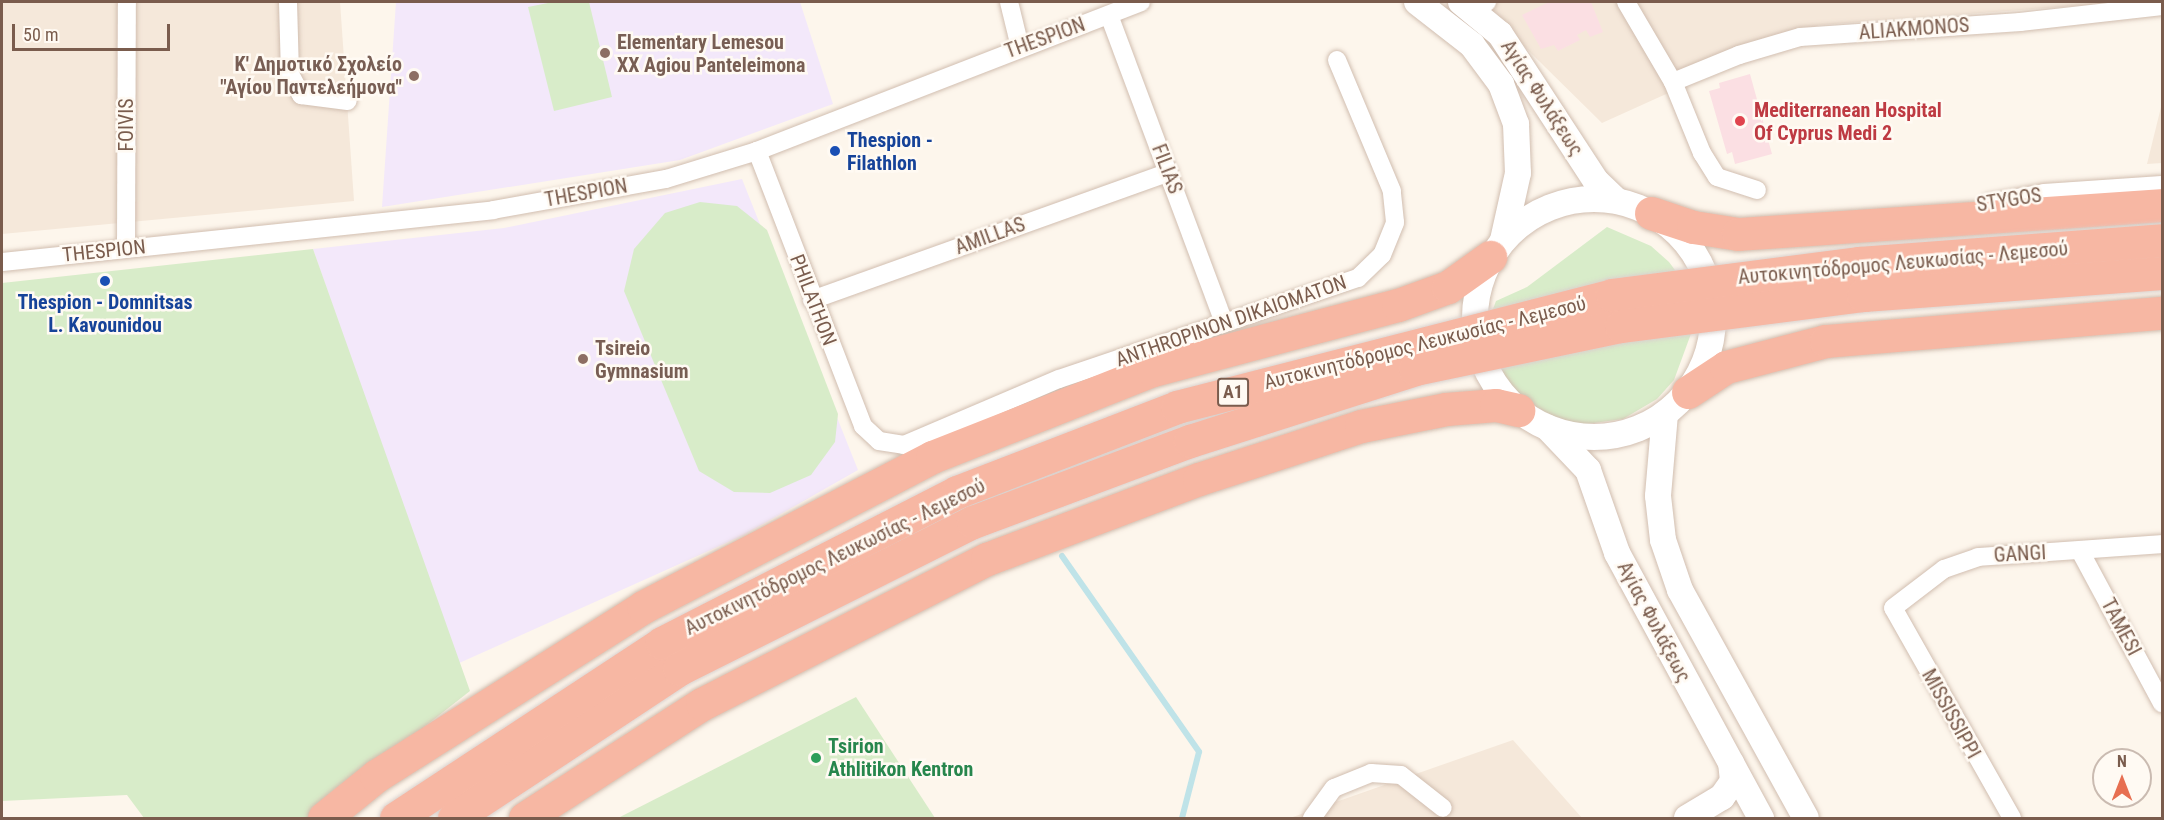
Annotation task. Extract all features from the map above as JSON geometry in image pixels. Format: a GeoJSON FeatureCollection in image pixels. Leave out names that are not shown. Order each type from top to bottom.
{"type":"FeatureCollection","features":[{"type":"Feature","properties":{"kind":"highway"},"geometry":{"type":"LineString","coordinates":[[1651,213],[1693,227],[1738,234],[2163,205]]}},
{"type":"Feature","properties":{"kind":"highway","name":"Αυτοκινητόδρομος Λευκωσίας - Λεμεσού"},"geometry":{"type":"LineString","coordinates":[[396,819],[662,643],[957,492],[1177,407],[1612,295],[1859,263],[2163,240]]}},
{"type":"Feature","properties":{"kind":"highway"},"geometry":{"type":"LineString","coordinates":[[324,819],[376,776],[643,607],[932,457],[1153,370],[1398,305],[1448,286],[1497,248]]}},
{"type":"Feature","properties":{"kind":"highway","name":"Αυτοκινητόδρομος Λευκωσίας - Λεμεσού"},"geometry":{"type":"LineString","coordinates":[[454,819],[679,669],[973,522],[1190,441],[1415,369],[1621,326],[1759,308],[1863,295],[2163,273]]}},
{"type":"Feature","properties":{"kind":"highway"},"geometry":{"type":"LineString","coordinates":[[1676,403],[1726,367],[1826,341],[2163,313]]}},
{"type":"Feature","properties":{"kind":"highway"},"geometry":{"type":"LineString","coordinates":[[525,819],[702,704],[987,559],[1199,479],[1361,426],[1446,409],[1496,405],[1518,410]]}},
{"type":"Feature","properties":{"kind":"main road","name":"Αγίας Φυλάξεως"},"geometry":{"type":"LineString","coordinates":[[1417,2],[1472,45],[1501,84],[1516,124],[1518,173],[1497,248],[1477,291],[1474,327],[1481,358],[1496,387],[1518,410],[1548,428],[1588,470],[1617,553],[1761,819]]}},
{"type":"Feature","properties":{"kind":"main road","name":"Αγίας Φυλάξεως"},"geometry":{"type":"LineString","coordinates":[[1474,5],[1500,34],[1596,181],[1616,200]]}},
{"type":"Feature","properties":{"kind":"main road"},"geometry":{"type":"LineString","coordinates":[[1497,248],[1535,213],[1575,200],[1616,200],[1651,213],[1684,238],[1705,273],[1713,312],[1708,353],[1676,403],[1638,428],[1608,436],[1578,436],[1548,428]]}},
{"type":"Feature","properties":{"kind":"main road","name":"Αγίας Φυλάξεως"},"geometry":{"type":"LineString","coordinates":[[1676,403],[1658,496],[1663,540],[1680,590],[1806,819]]}},
{"type":"Feature","properties":{"kind":"main road"},"geometry":{"type":"LineString","coordinates":[[1687,819],[1722,796],[1732,781],[1731,763]]}},
{"type":"Feature","properties":{"kind":"street","name":"FOIVIS"},"geometry":{"type":"LineString","coordinates":[[126,249],[127,2]]}},
{"type":"Feature","properties":{"kind":"street"},"geometry":{"type":"LineString","coordinates":[[288,2],[290,74],[301,95],[348,101]]}},
{"type":"Feature","properties":{"kind":"street"},"geometry":{"type":"LineString","coordinates":[[1009,2],[1020,47]]}},
{"type":"Feature","properties":{"kind":"street","name":"THESPION"},"geometry":{"type":"LineString","coordinates":[[2,262],[493,210],[666,179],[757,152],[1020,47],[1141,2]]}},
{"type":"Feature","properties":{"kind":"street"},"geometry":{"type":"LineString","coordinates":[[1626,2],[1673,82],[1702,153],[1717,177],[1757,190]]}},
{"type":"Feature","properties":{"kind":"street","name":"ALIAKMONOS"},"geometry":{"type":"LineString","coordinates":[[1673,82],[1740,55],[1800,37],[2020,22],[2163,6]]}},
{"type":"Feature","properties":{"kind":"street","name":"FILIAS"},"geometry":{"type":"LineString","coordinates":[[1109,15],[1224,322]]}},
{"type":"Feature","properties":{"kind":"street","name":"ANTHROPINON DIKAIOMATON"},"geometry":{"type":"LineString","coordinates":[[879,441],[904,446],[1059,380],[1358,278],[1382,255],[1395,222],[1392,191],[1337,60]]}},
{"type":"Feature","properties":{"kind":"street","name":"PHILATHON"},"geometry":{"type":"LineString","coordinates":[[757,152],[812,300],[863,426],[879,441]]}},
{"type":"Feature","properties":{"kind":"street","name":"AMILLAS"},"geometry":{"type":"LineString","coordinates":[[812,300],[1168,172]]}},
{"type":"Feature","properties":{"kind":"street","name":"STYGOS"},"geometry":{"type":"LineString","coordinates":[[1857,226],[2044,193],[2163,185]]}},
{"type":"Feature","properties":{"kind":"street","name":"GANGI"},"geometry":{"type":"LineString","coordinates":[[1893,608],[1944,568],[1978,557],[2163,544]]}},
{"type":"Feature","properties":{"kind":"street","name":"TAMESI"},"geometry":{"type":"LineString","coordinates":[[2080,551],[2163,703]]}},
{"type":"Feature","properties":{"kind":"street","name":"MISSISSIPPI"},"geometry":{"type":"LineString","coordinates":[[1893,608],[2012,819]]}},
{"type":"Feature","properties":{"kind":"street"},"geometry":{"type":"LineString","coordinates":[[1312,819],[1334,789],[1371,773],[1401,775],[1443,808]]}},
{"type":"Feature","properties":{"kind":"shaded area"},"geometry":{"type":"Polygon","coordinates":[[[2,2],[340,2],[354,201],[2,234],[2,2]]]}},
{"type":"Feature","properties":{"kind":"shaded area","name":"Elementary Lemesou XX Agiou Panteleimona"},"geometry":{"type":"Polygon","coordinates":[[[396,2],[800,2],[833,104],[680,160],[382,207],[396,2]]]}},
{"type":"Feature","properties":{"kind":"shaded area"},"geometry":{"type":"Polygon","coordinates":[[[1479,2],[2127,2],[1819,25],[1602,123],[1479,2]]]}},
{"type":"Feature","properties":{"kind":"shaded area"},"geometry":{"type":"Polygon","coordinates":[[[1549,2],[1591,2],[1603,32],[1590,37],[1586,30],[1577,35],[1580,40],[1558,51],[1554,45],[1541,49],[1522,15],[1549,2]]]}},
{"type":"Feature","properties":{"kind":"shaded area","name":"Mediterranean Hospital Of Cyprus Medi 2"},"geometry":{"type":"Polygon","coordinates":[[[1750,74],[1772,154],[1735,164],[1732,152],[1727,154],[1709,91],[1720,88],[1719,83],[1750,74]]]}},
{"type":"Feature","properties":{"kind":"shaded area"},"geometry":{"type":"Polygon","coordinates":[[[2162,103],[2162,163],[2147,164],[2162,103]]]}},
{"type":"Feature","properties":{"kind":"shaded area","name":"Tsireio Gymnasium"},"geometry":{"type":"Polygon","coordinates":[[[742,179],[858,470],[744,535],[457,664],[313,249],[504,228],[742,179]]]}},
{"type":"Feature","properties":{"kind":"shaded area"},"geometry":{"type":"Polygon","coordinates":[[[1513,740],[1582,818],[1290,818],[1513,740]]]}},
{"type":"Feature","properties":{"kind":"green space"},"geometry":{"type":"Polygon","coordinates":[[[553,2],[589,2],[612,97],[554,111],[528,7],[553,2]]]}},
{"type":"Feature","properties":{"kind":"green space"},"geometry":{"type":"Polygon","coordinates":[[[700,202],[737,206],[767,230],[838,414],[835,442],[811,475],[770,493],[734,492],[699,471],[624,291],[634,249],[665,213],[700,202]]]}},
{"type":"Feature","properties":{"kind":"green space"},"geometry":{"type":"Polygon","coordinates":[[[1607,227],[1651,246],[1669,262],[1684,282],[1692,331],[1674,380],[1657,399],[1623,419],[1579,425],[1547,416],[1528,404],[1507,382],[1495,366],[1490,317],[1496,301],[1527,287],[1607,227]]]}},
{"type":"Feature","properties":{"kind":"green space"},"geometry":{"type":"Polygon","coordinates":[[[313,249],[470,691],[308,818],[144,818],[127,795],[2,801],[2,283],[313,249]]]}},
{"type":"Feature","properties":{"kind":"green space","name":"Tsirion Athlitikon Kentron"},"geometry":{"type":"Polygon","coordinates":[[[856,697],[935,818],[618,818],[856,697]]]}},
{"type":"Feature","properties":{"kind":"waterway"},"geometry":{"type":"LineString","coordinates":[[1062,556],[1199,752],[1182,818]]}},
{"type":"Feature","properties":{"kind":"place","name":"Elementary Lemesou XX Agiou Panteleimona"},"geometry":{"type":"Point","coordinates":[605,53]}},
{"type":"Feature","properties":{"kind":"place","name":"Κ' Δημοτικό Σχολείο \"Αγίου Παντελεήμονα\""},"geometry":{"type":"Point","coordinates":[414,76]}},
{"type":"Feature","properties":{"kind":"place","name":"Mediterranean Hospital Of Cyprus Medi 2"},"geometry":{"type":"Point","coordinates":[1740,121]}},
{"type":"Feature","properties":{"kind":"place","name":"Thespion - Filathlon"},"geometry":{"type":"Point","coordinates":[835,151]}},
{"type":"Feature","properties":{"kind":"place","name":"Thespion - Domnitsas L. Kavounidou"},"geometry":{"type":"Point","coordinates":[105,281]}},
{"type":"Feature","properties":{"kind":"place","name":"Tsireio Gymnasium"},"geometry":{"type":"Point","coordinates":[583,359]}},
{"type":"Feature","properties":{"kind":"place","name":"Tsirion Athlitikon Kentron"},"geometry":{"type":"Point","coordinates":[816,758]}}]}
